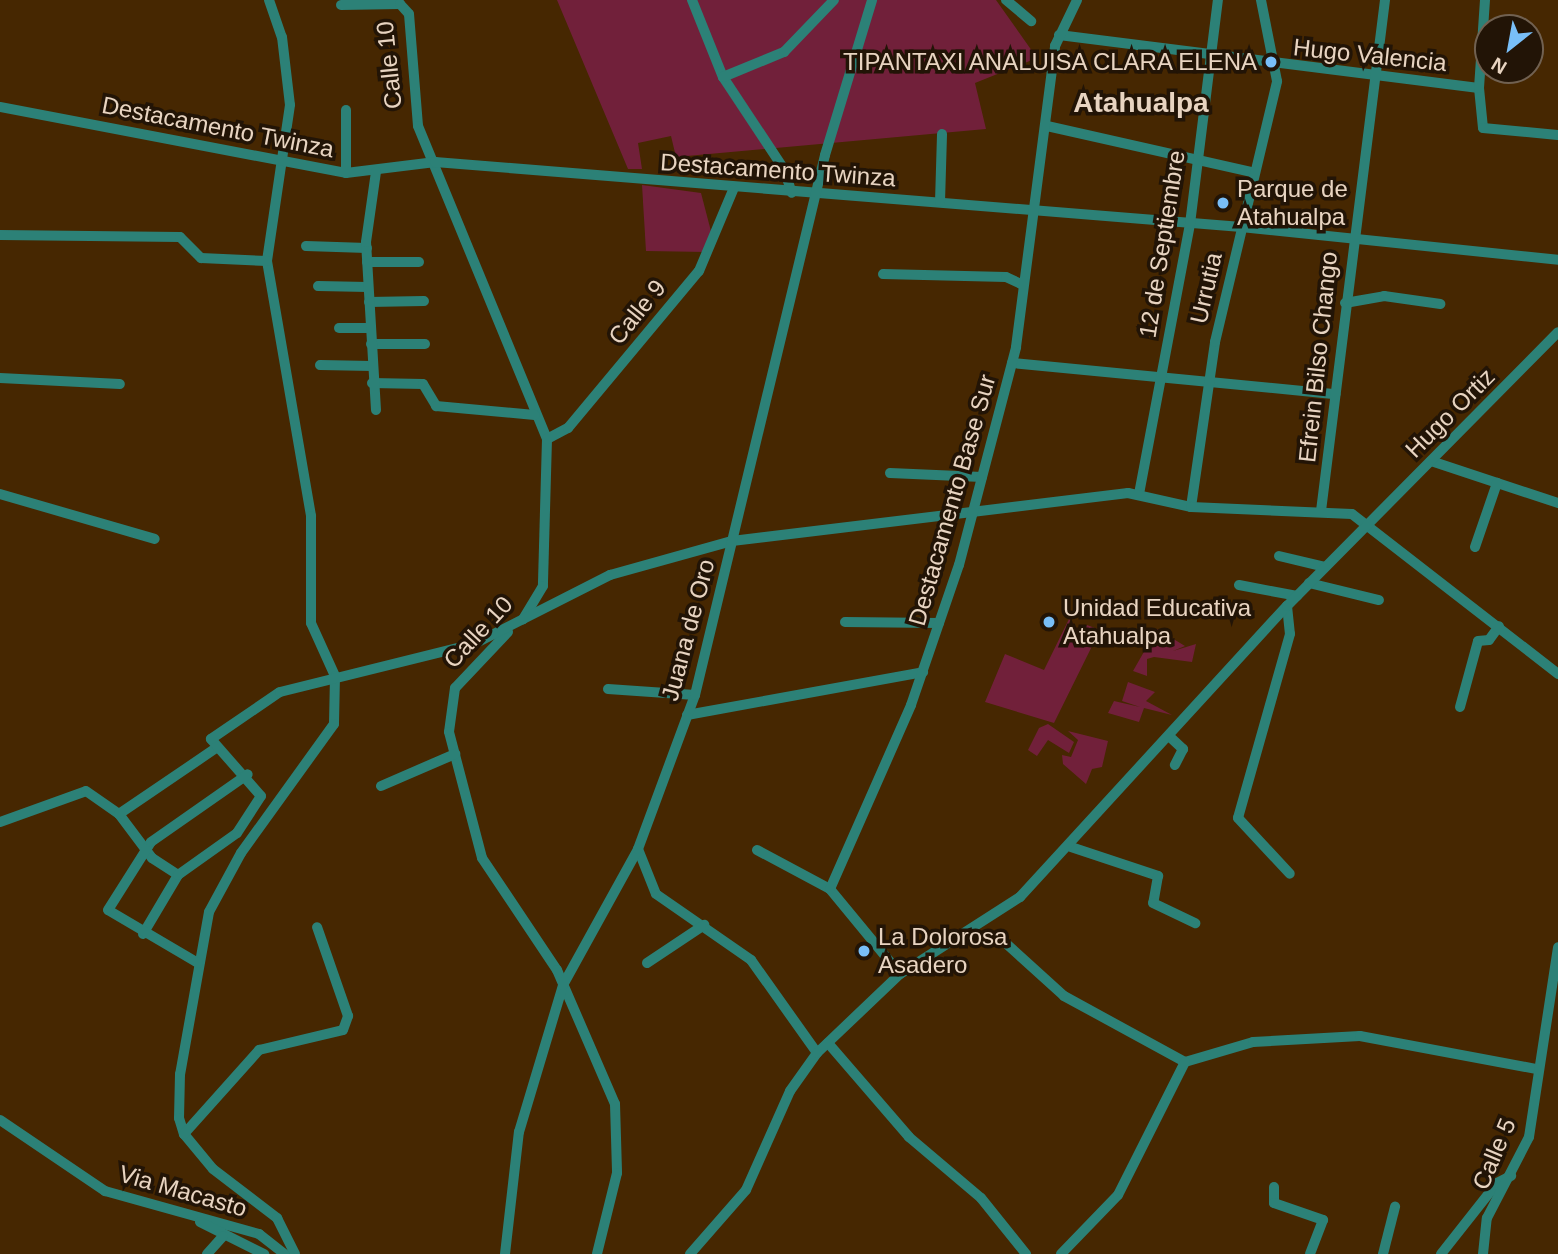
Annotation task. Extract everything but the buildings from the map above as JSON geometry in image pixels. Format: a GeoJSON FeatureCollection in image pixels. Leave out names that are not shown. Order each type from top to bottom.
{"type":"FeatureCollection","features":[{"type":"Feature","properties":{"kind":"street"},"geometry":{"type":"LineString","coordinates":[[269,0],[290,87],[267,261],[311,516],[311,623],[335,676],[332,730],[224,880],[198,963],[180,1074],[184,1133],[214,1169],[267,1208],[295,1254]]}},
{"type":"Feature","properties":{"kind":"street"},"geometry":{"type":"LineString","coordinates":[[692,0],[723,77],[784,169],[792,193]]}},
{"type":"Feature","properties":{"kind":"street"},"geometry":{"type":"LineString","coordinates":[[723,77],[784,52],[834,0]]}},
{"type":"Feature","properties":{"kind":"street","name":"Juana de Oro"},"geometry":{"type":"LineString","coordinates":[[505,1254],[519,1132],[563,985],[638,849],[695,695],[817,195],[872,0]]}},
{"type":"Feature","properties":{"kind":"street"},"geometry":{"type":"LineString","coordinates":[[1006,0],[1031,21]]}},
{"type":"Feature","properties":{"kind":"street","name":"Destacamento Base Sur"},"geometry":{"type":"LineString","coordinates":[[830,889],[923,672],[974,508],[1012,363],[1059,35],[1077,0]]}},
{"type":"Feature","properties":{"kind":"street","name":"12 de Septiembre"},"geometry":{"type":"LineString","coordinates":[[1139,494],[1190,223],[1218,0]]}},
{"type":"Feature","properties":{"kind":"street","name":"Urrutia"},"geometry":{"type":"LineString","coordinates":[[1191,507],[1211,380],[1251,172],[1274,100],[1276,66],[1261,0]]}},
{"type":"Feature","properties":{"kind":"street","name":"Efrein Bilso Chango"},"geometry":{"type":"LineString","coordinates":[[1321,511],[1352,239],[1379,75],[1385,0]]}},
{"type":"Feature","properties":{"kind":"street"},"geometry":{"type":"LineString","coordinates":[[1479,88],[1485,0]]}},
{"type":"Feature","properties":{"kind":"street","name":"Calle 10"},"geometry":{"type":"LineString","coordinates":[[341,5],[400,4],[409,14],[415,116],[547,439],[543,586],[522,620],[455,688],[449,723],[482,858],[563,985],[604,1071],[619,1131],[613,1197],[597,1254]]}},
{"type":"Feature","properties":{"kind":"street","name":"Hugo Valencia"},"geometry":{"type":"LineString","coordinates":[[1059,35],[1210,58],[1479,88],[1483,128],[1558,135]]}},
{"type":"Feature","properties":{"kind":"street","name":"Destacamento Twinza"},"geometry":{"type":"LineString","coordinates":[[0,107],[346,173],[376,172],[435,162],[733,190],[940,202],[1241,227],[1558,260]]}},
{"type":"Feature","properties":{"kind":"street"},"geometry":{"type":"LineString","coordinates":[[346,110],[346,173]]}},
{"type":"Feature","properties":{"kind":"street"},"geometry":{"type":"LineString","coordinates":[[1047,126],[1197,164],[1251,172]]}},
{"type":"Feature","properties":{"kind":"street"},"geometry":{"type":"LineString","coordinates":[[940,202],[942,134]]}},
{"type":"Feature","properties":{"kind":"street"},"geometry":{"type":"LineString","coordinates":[[376,172],[367,248],[372,383],[376,410]]}},
{"type":"Feature","properties":{"kind":"street","name":"Calle 9"},"geometry":{"type":"LineString","coordinates":[[547,439],[568,428],[699,271],[733,190]]}},
{"type":"Feature","properties":{"kind":"street"},"geometry":{"type":"LineString","coordinates":[[0,235],[180,237],[196,257],[267,261]]}},
{"type":"Feature","properties":{"kind":"street"},"geometry":{"type":"LineString","coordinates":[[306,246],[367,248]]}},
{"type":"Feature","properties":{"kind":"street"},"geometry":{"type":"LineString","coordinates":[[367,262],[419,262]]}},
{"type":"Feature","properties":{"kind":"street"},"geometry":{"type":"LineString","coordinates":[[883,274],[1006,277],[1024,285]]}},
{"type":"Feature","properties":{"kind":"street"},"geometry":{"type":"LineString","coordinates":[[318,286],[369,288]]}},
{"type":"Feature","properties":{"kind":"street"},"geometry":{"type":"LineString","coordinates":[[1345,303],[1384,296],[1440,304]]}},
{"type":"Feature","properties":{"kind":"street"},"geometry":{"type":"LineString","coordinates":[[369,302],[424,301]]}},
{"type":"Feature","properties":{"kind":"street"},"geometry":{"type":"LineString","coordinates":[[339,328],[370,328]]}},
{"type":"Feature","properties":{"kind":"street","name":"Hugo Ortiz"},"geometry":{"type":"LineString","coordinates":[[690,1254],[746,1190],[790,1091],[817,1053],[900,974],[1011,905],[1071,847],[1287,606],[1558,332]]}},
{"type":"Feature","properties":{"kind":"street"},"geometry":{"type":"LineString","coordinates":[[371,344],[425,344]]}},
{"type":"Feature","properties":{"kind":"street"},"geometry":{"type":"LineString","coordinates":[[1012,363],[1161,375],[1336,394]]}},
{"type":"Feature","properties":{"kind":"street"},"geometry":{"type":"LineString","coordinates":[[320,365],[372,366]]}},
{"type":"Feature","properties":{"kind":"street"},"geometry":{"type":"LineString","coordinates":[[0,378],[120,384]]}},
{"type":"Feature","properties":{"kind":"street"},"geometry":{"type":"LineString","coordinates":[[372,383],[423,384],[436,405],[535,415]]}},
{"type":"Feature","properties":{"kind":"street"},"geometry":{"type":"LineString","coordinates":[[1431,461],[1558,503]]}},
{"type":"Feature","properties":{"kind":"street"},"geometry":{"type":"LineString","coordinates":[[890,473],[982,477]]}},
{"type":"Feature","properties":{"kind":"street"},"geometry":{"type":"LineString","coordinates":[[1475,547],[1497,483]]}},
{"type":"Feature","properties":{"kind":"street"},"geometry":{"type":"LineString","coordinates":[[0,494],[155,539]]}},
{"type":"Feature","properties":{"kind":"street"},"geometry":{"type":"LineString","coordinates":[[143,934],[178,875],[241,828],[261,796],[248,774],[216,748],[211,739],[280,692],[335,676],[429,657],[522,620],[610,575],[732,541],[974,508],[1139,494],[1191,507],[1321,511],[1370,521],[1558,674]]}},
{"type":"Feature","properties":{"kind":"street"},"geometry":{"type":"LineString","coordinates":[[1279,556],[1325,567]]}},
{"type":"Feature","properties":{"kind":"street"},"geometry":{"type":"LineString","coordinates":[[1310,583],[1379,600]]}},
{"type":"Feature","properties":{"kind":"street"},"geometry":{"type":"LineString","coordinates":[[1239,585],[1297,596]]}},
{"type":"Feature","properties":{"kind":"street"},"geometry":{"type":"LineString","coordinates":[[1287,606],[1290,634],[1238,818],[1290,874]]}},
{"type":"Feature","properties":{"kind":"street"},"geometry":{"type":"LineString","coordinates":[[845,622],[939,623]]}},
{"type":"Feature","properties":{"kind":"street"},"geometry":{"type":"LineString","coordinates":[[1460,707],[1478,641],[1489,640],[1499,626]]}},
{"type":"Feature","properties":{"kind":"street"},"geometry":{"type":"LineString","coordinates":[[687,715],[923,672]]}},
{"type":"Feature","properties":{"kind":"street"},"geometry":{"type":"LineString","coordinates":[[608,689],[695,695]]}},
{"type":"Feature","properties":{"kind":"street"},"geometry":{"type":"LineString","coordinates":[[1170,737],[1183,749],[1175,765]]}},
{"type":"Feature","properties":{"kind":"street"},"geometry":{"type":"LineString","coordinates":[[119,814],[216,748]]}},
{"type":"Feature","properties":{"kind":"street"},"geometry":{"type":"LineString","coordinates":[[381,786],[455,754]]}},
{"type":"Feature","properties":{"kind":"street"},"geometry":{"type":"LineString","coordinates":[[198,963],[143,934],[108,910],[146,851],[248,774]]}},
{"type":"Feature","properties":{"kind":"street"},"geometry":{"type":"LineString","coordinates":[[0,822],[86,791],[119,814],[146,851],[178,875]]}},
{"type":"Feature","properties":{"kind":"street"},"geometry":{"type":"LineString","coordinates":[[1071,847],[1158,876],[1153,903],[1195,923]]}},
{"type":"Feature","properties":{"kind":"street"},"geometry":{"type":"LineString","coordinates":[[638,849],[656,894],[751,960],[817,1053]]}},
{"type":"Feature","properties":{"kind":"street"},"geometry":{"type":"LineString","coordinates":[[757,850],[830,889],[900,974]]}},
{"type":"Feature","properties":{"kind":"street"},"geometry":{"type":"LineString","coordinates":[[647,963],[704,925]]}},
{"type":"Feature","properties":{"kind":"street"},"geometry":{"type":"LineString","coordinates":[[184,1133],[259,1050],[343,1030],[348,1016],[317,927]]}},
{"type":"Feature","properties":{"kind":"street"},"geometry":{"type":"LineString","coordinates":[[955,940],[999,937],[1064,996],[1185,1062],[1253,1042],[1360,1036],[1537,1069]]}},
{"type":"Feature","properties":{"kind":"street","name":"Calle 5"},"geometry":{"type":"LineString","coordinates":[[1483,1254],[1487,1218],[1529,1137],[1537,1069],[1558,947]]}},
{"type":"Feature","properties":{"kind":"street"},"geometry":{"type":"LineString","coordinates":[[828,1043],[909,1137],[981,1198],[1026,1254]]}},
{"type":"Feature","properties":{"kind":"street"},"geometry":{"type":"LineString","coordinates":[[1061,1254],[1118,1195],[1185,1062]]}},
{"type":"Feature","properties":{"kind":"street","name":"Via Macasto"},"geometry":{"type":"LineString","coordinates":[[0,1120],[105,1191],[198,1220],[259,1234],[285,1254]]}},
{"type":"Feature","properties":{"kind":"street"},"geometry":{"type":"LineString","coordinates":[[1441,1254],[1497,1183],[1511,1176]]}},
{"type":"Feature","properties":{"kind":"street"},"geometry":{"type":"LineString","coordinates":[[1274,1187],[1274,1203],[1323,1220],[1310,1254]]}},
{"type":"Feature","properties":{"kind":"street"},"geometry":{"type":"LineString","coordinates":[[1383,1254],[1395,1207]]}},
{"type":"Feature","properties":{"kind":"street"},"geometry":{"type":"LineString","coordinates":[[198,1220],[223,1236],[264,1254]]}},
{"type":"Feature","properties":{"kind":"street"},"geometry":{"type":"LineString","coordinates":[[207,1254],[223,1236]]}},
{"type":"Feature","properties":{"kind":"shaded area"},"geometry":{"type":"Polygon","coordinates":[[[557,0],[996,0],[1037,58],[975,83],[986,129],[676,157],[671,136],[638,143],[642,169],[628,169],[557,0]]]}},
{"type":"Feature","properties":{"kind":"shaded area"},"geometry":{"type":"Polygon","coordinates":[[[642,185],[701,193],[713,239],[707,252],[646,251],[642,185]]]}},
{"type":"Feature","properties":{"kind":"shaded area"},"geometry":{"type":"Polygon","coordinates":[[[1069,619],[1082,634],[1087,625],[1100,630],[1054,723],[985,702],[1005,654],[1044,670],[1069,619]]]}},
{"type":"Feature","properties":{"kind":"shaded area"},"geometry":{"type":"Polygon","coordinates":[[[1157,629],[1185,646],[1173,651],[1196,644],[1192,662],[1154,657],[1147,659],[1147,676],[1133,671],[1157,629]]]}},
{"type":"Feature","properties":{"kind":"shaded area"},"geometry":{"type":"Polygon","coordinates":[[[1128,682],[1155,692],[1146,701],[1172,715],[1144,708],[1139,722],[1108,713],[1114,701],[1140,707],[1122,701],[1128,682]]]}},
{"type":"Feature","properties":{"kind":"shaded area"},"geometry":{"type":"Polygon","coordinates":[[[1048,724],[1074,742],[1069,753],[1048,740],[1037,756],[1028,750],[1039,728],[1048,724]]]}},
{"type":"Feature","properties":{"kind":"shaded area"},"geometry":{"type":"Polygon","coordinates":[[[1068,731],[1108,741],[1102,767],[1092,769],[1086,784],[1063,764],[1062,755],[1071,757],[1078,740],[1068,731]]]}},
{"type":"Feature","properties":{"kind":"place","name":"TIPANTAXI ANALUISA CLARA ELENA"},"geometry":{"type":"Point","coordinates":[1271,62]}},
{"type":"Feature","properties":{"kind":"place","name":"Parque de Atahualpa"},"geometry":{"type":"Point","coordinates":[1223,203]}},
{"type":"Feature","properties":{"kind":"place","name":"Unidad Educativa Atahualpa"},"geometry":{"type":"Point","coordinates":[1049,622]}},
{"type":"Feature","properties":{"kind":"place","name":"La Dolorosa Asadero"},"geometry":{"type":"Point","coordinates":[864,951]}},
{"type":"Feature","properties":{"kind":"district","name":"Atahualpa"},"geometry":{"type":"Point","coordinates":[1141,103]}}]}
